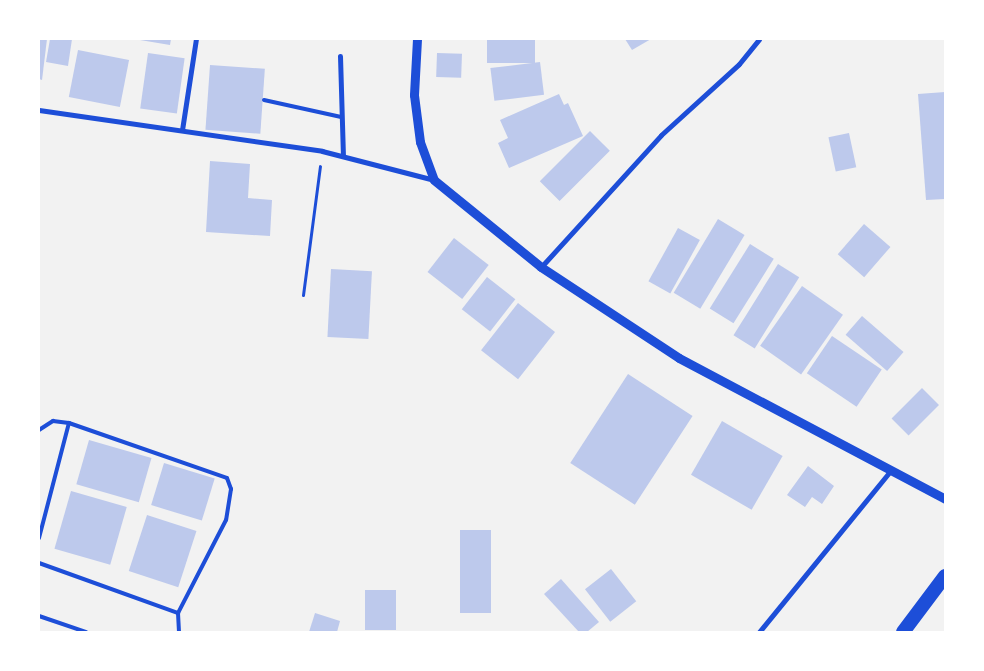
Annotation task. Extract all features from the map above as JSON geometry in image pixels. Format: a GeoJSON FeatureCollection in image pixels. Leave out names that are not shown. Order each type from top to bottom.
{"type":"FeatureCollection","features":[{"type":"Feature","properties":{"kind":"highway"},"geometry":{"type":"LineString","coordinates":[[903,632],[945,576]]}},
{"type":"Feature","properties":{"kind":"street"},"geometry":{"type":"LineString","coordinates":[[182,130],[196,39]]}},
{"type":"Feature","properties":{"kind":"street"},"geometry":{"type":"LineString","coordinates":[[417,39],[414,95],[420,142],[434,180]]}},
{"type":"Feature","properties":{"kind":"street"},"geometry":{"type":"LineString","coordinates":[[541,267],[661,135],[739,64],[759,39]]}},
{"type":"Feature","properties":{"kind":"street"},"geometry":{"type":"LineString","coordinates":[[340,56],[343,154]]}},
{"type":"Feature","properties":{"kind":"street"},"geometry":{"type":"LineString","coordinates":[[39,110],[343,154],[434,180],[541,267],[680,358],[945,499]]}},
{"type":"Feature","properties":{"kind":"street"},"geometry":{"type":"LineString","coordinates":[[759,632],[891,470]]}},
{"type":"Feature","properties":{"kind":"lane"},"geometry":{"type":"LineString","coordinates":[[264,100],[341,117]]}},
{"type":"Feature","properties":{"kind":"lane"},"geometry":{"type":"LineString","coordinates":[[39,430],[53,421],[69,423],[227,478],[231,489],[226,520],[178,613],[179,632]]}},
{"type":"Feature","properties":{"kind":"lane"},"geometry":{"type":"LineString","coordinates":[[39,538],[69,423]]}},
{"type":"Feature","properties":{"kind":"lane"},"geometry":{"type":"LineString","coordinates":[[39,563],[178,613]]}},
{"type":"Feature","properties":{"kind":"lane"},"geometry":{"type":"LineString","coordinates":[[39,616],[86,632]]}},
{"type":"Feature","properties":{"kind":"path"},"geometry":{"type":"LineString","coordinates":[[303,295],[322,151]]}},
{"type":"Feature","properties":{"kind":"building"},"geometry":{"type":"Polygon","coordinates":[[[39,39],[47,39],[42,80],[39,79],[39,39]]]}},
{"type":"Feature","properties":{"kind":"building"},"geometry":{"type":"Polygon","coordinates":[[[50,39],[72,39],[68,66],[46,62],[50,39]]]}},
{"type":"Feature","properties":{"kind":"building"},"geometry":{"type":"Polygon","coordinates":[[[134,39],[171,39],[170,45],[134,39]]]}},
{"type":"Feature","properties":{"kind":"building"},"geometry":{"type":"Polygon","coordinates":[[[487,39],[535,39],[535,63],[487,63],[487,39]]]}},
{"type":"Feature","properties":{"kind":"building"},"geometry":{"type":"Polygon","coordinates":[[[625,39],[651,39],[632,50],[625,39]]]}},
{"type":"Feature","properties":{"kind":"building"},"geometry":{"type":"Polygon","coordinates":[[[78,50],[129,60],[120,107],[69,97],[78,50]]]}},
{"type":"Feature","properties":{"kind":"building"},"geometry":{"type":"Polygon","coordinates":[[[148,53],[185,58],[177,114],[140,108],[148,53]]]}},
{"type":"Feature","properties":{"kind":"building"},"geometry":{"type":"Polygon","coordinates":[[[437,53],[462,54],[461,78],[436,77],[437,53]]]}},
{"type":"Feature","properties":{"kind":"building"},"geometry":{"type":"Polygon","coordinates":[[[540,62],[544,95],[494,101],[490,68],[540,62]]]}},
{"type":"Feature","properties":{"kind":"building"},"geometry":{"type":"Polygon","coordinates":[[[210,65],[265,69],[260,134],[205,130],[210,65]]]}},
{"type":"Feature","properties":{"kind":"building"},"geometry":{"type":"Polygon","coordinates":[[[945,92],[945,199],[926,200],[918,94],[945,92]]]}},
{"type":"Feature","properties":{"kind":"building"},"geometry":{"type":"Polygon","coordinates":[[[559,94],[564,105],[568,103],[583,136],[509,168],[498,143],[508,138],[500,120],[559,94]]]}},
{"type":"Feature","properties":{"kind":"building"},"geometry":{"type":"Polygon","coordinates":[[[590,131],[610,151],[560,201],[540,181],[590,131]]]}},
{"type":"Feature","properties":{"kind":"building"},"geometry":{"type":"Polygon","coordinates":[[[849,133],[856,167],[836,172],[828,137],[849,133]]]}},
{"type":"Feature","properties":{"kind":"building"},"geometry":{"type":"Polygon","coordinates":[[[210,161],[250,164],[248,198],[272,200],[270,236],[206,232],[210,161]]]}},
{"type":"Feature","properties":{"kind":"building"},"geometry":{"type":"Polygon","coordinates":[[[718,219],[745,235],[700,309],[674,293],[718,219]]]}},
{"type":"Feature","properties":{"kind":"building"},"geometry":{"type":"Polygon","coordinates":[[[864,224],[890,247],[864,277],[838,254],[864,224]]]}},
{"type":"Feature","properties":{"kind":"building"},"geometry":{"type":"Polygon","coordinates":[[[678,228],[700,240],[670,293],[648,281],[678,228]]]}},
{"type":"Feature","properties":{"kind":"building"},"geometry":{"type":"Polygon","coordinates":[[[454,238],[489,265],[462,299],[428,272],[454,238]]]}},
{"type":"Feature","properties":{"kind":"building"},"geometry":{"type":"Polygon","coordinates":[[[750,244],[774,259],[733,323],[710,308],[750,244]]]}},
{"type":"Feature","properties":{"kind":"building"},"geometry":{"type":"Polygon","coordinates":[[[778,264],[799,277],[755,348],[733,335],[778,264]]]}},
{"type":"Feature","properties":{"kind":"building"},"geometry":{"type":"Polygon","coordinates":[[[331,269],[372,271],[368,339],[327,337],[331,269]]]}},
{"type":"Feature","properties":{"kind":"building"},"geometry":{"type":"Polygon","coordinates":[[[487,277],[515,299],[490,331],[462,309],[487,277]]]}},
{"type":"Feature","properties":{"kind":"building"},"geometry":{"type":"Polygon","coordinates":[[[802,286],[843,315],[801,374],[760,346],[802,286]]]}},
{"type":"Feature","properties":{"kind":"building"},"geometry":{"type":"Polygon","coordinates":[[[518,303],[555,332],[518,379],[481,350],[518,303]]]}},
{"type":"Feature","properties":{"kind":"building"},"geometry":{"type":"Polygon","coordinates":[[[862,316],[904,352],[887,371],[846,335],[862,316]]]}},
{"type":"Feature","properties":{"kind":"building"},"geometry":{"type":"Polygon","coordinates":[[[832,336],[882,370],[857,407],[807,373],[832,336]]]}},
{"type":"Feature","properties":{"kind":"building"},"geometry":{"type":"Polygon","coordinates":[[[628,374],[693,416],[635,505],[570,463],[628,374]]]}},
{"type":"Feature","properties":{"kind":"building"},"geometry":{"type":"Polygon","coordinates":[[[922,388],[939,405],[909,435],[892,418],[922,388]]]}},
{"type":"Feature","properties":{"kind":"building"},"geometry":{"type":"Polygon","coordinates":[[[722,421],[783,456],[752,510],[691,475],[722,421]]]}},
{"type":"Feature","properties":{"kind":"building"},"geometry":{"type":"Polygon","coordinates":[[[89,440],[151,458],[139,502],[76,484],[89,440]]]}},
{"type":"Feature","properties":{"kind":"building"},"geometry":{"type":"Polygon","coordinates":[[[164,463],[215,478],[202,521],[151,505],[164,463]]]}},
{"type":"Feature","properties":{"kind":"building"},"geometry":{"type":"Polygon","coordinates":[[[808,466],[834,486],[822,504],[812,497],[805,507],[787,495],[808,466]]]}},
{"type":"Feature","properties":{"kind":"building"},"geometry":{"type":"Polygon","coordinates":[[[71,491],[127,507],[110,565],[54,549],[71,491]]]}},
{"type":"Feature","properties":{"kind":"building"},"geometry":{"type":"Polygon","coordinates":[[[147,515],[196,531],[178,587],[129,571],[147,515]]]}},
{"type":"Feature","properties":{"kind":"building"},"geometry":{"type":"Polygon","coordinates":[[[460,530],[491,530],[491,613],[460,613],[460,530]]]}},
{"type":"Feature","properties":{"kind":"building"},"geometry":{"type":"Polygon","coordinates":[[[611,569],[636,601],[610,622],[585,589],[611,569]]]}},
{"type":"Feature","properties":{"kind":"building"},"geometry":{"type":"Polygon","coordinates":[[[561,579],[599,622],[587,632],[579,632],[544,594],[561,579]]]}},
{"type":"Feature","properties":{"kind":"building"},"geometry":{"type":"Polygon","coordinates":[[[365,590],[396,590],[396,630],[365,630],[365,590]]]}},
{"type":"Feature","properties":{"kind":"building"},"geometry":{"type":"Polygon","coordinates":[[[315,613],[340,621],[337,632],[309,632],[315,613]]]}}]}
